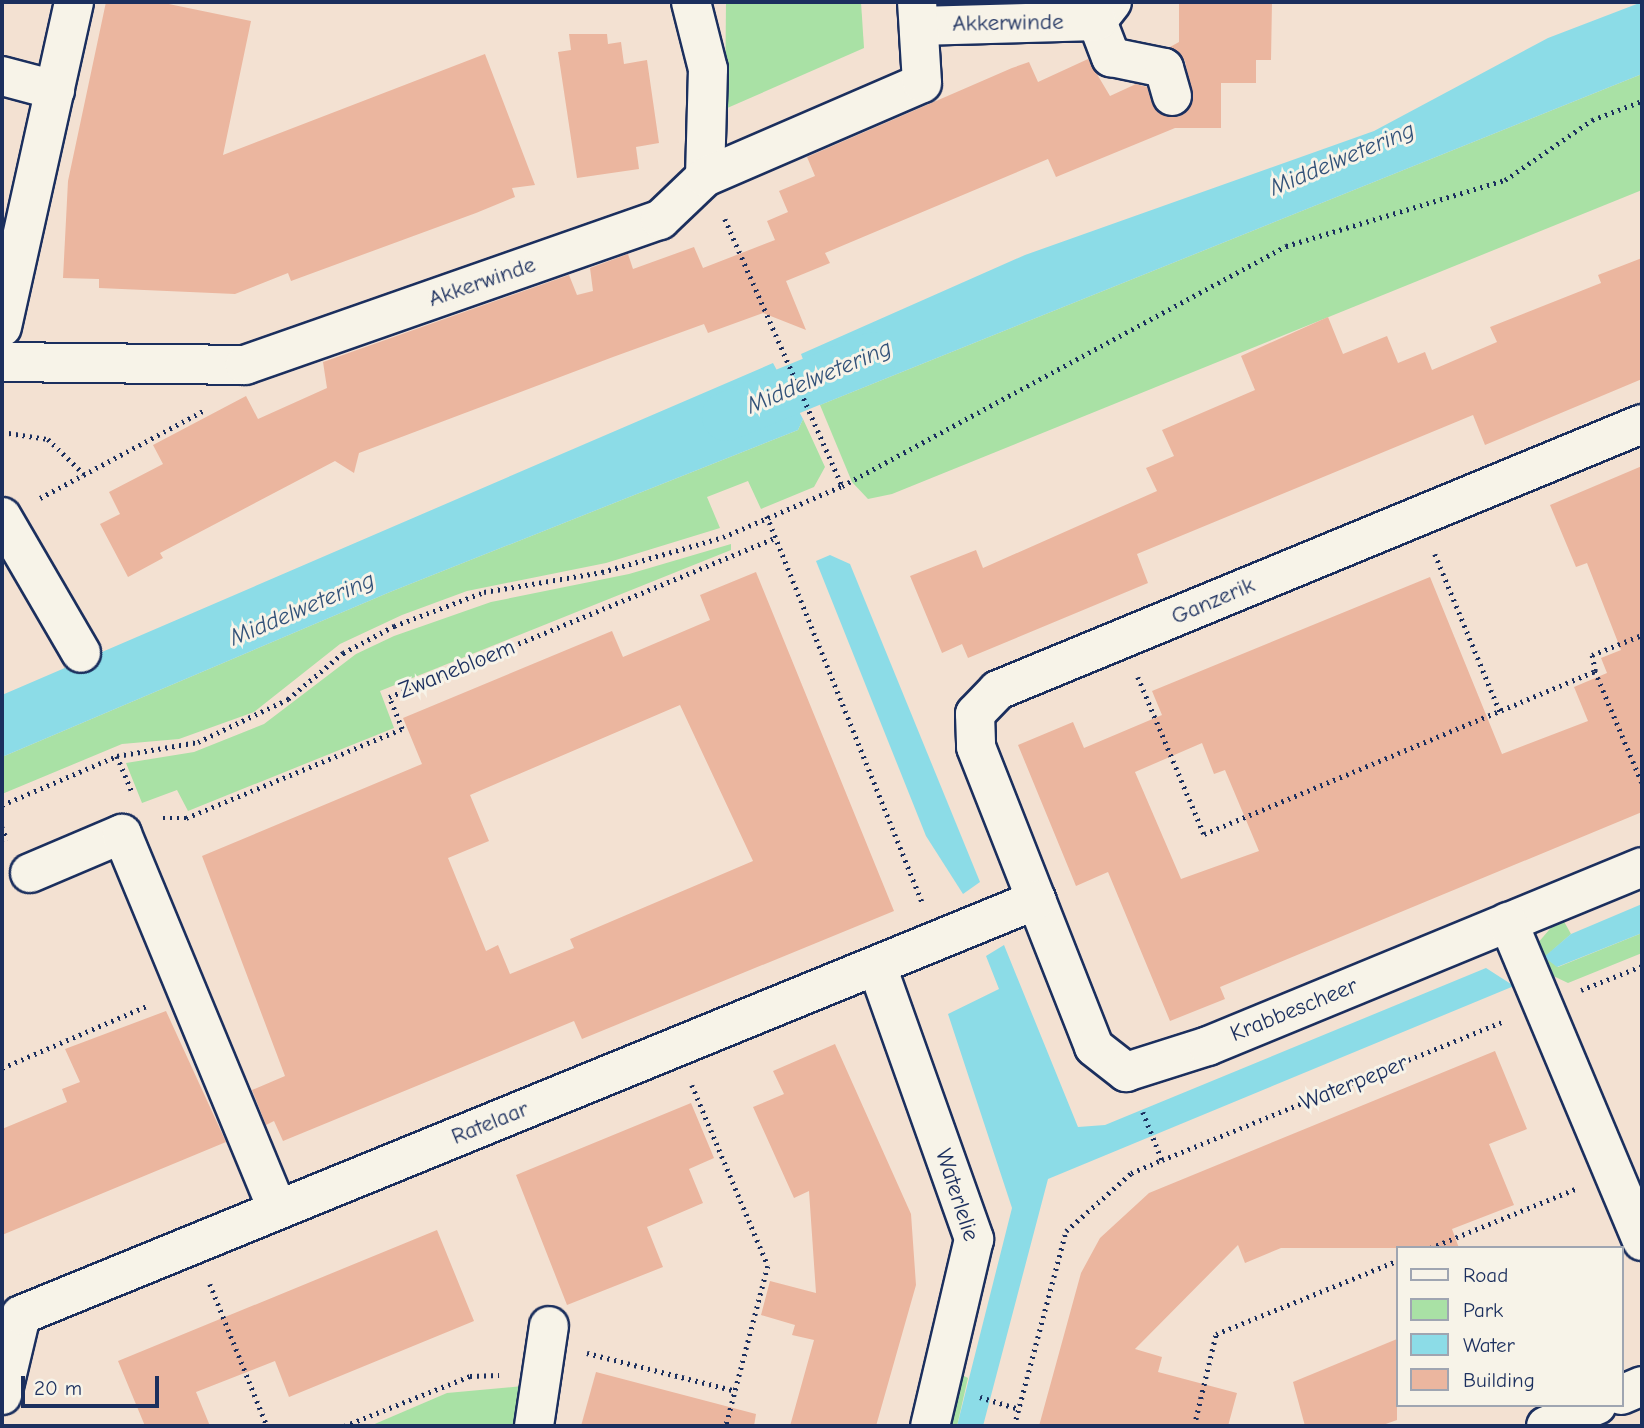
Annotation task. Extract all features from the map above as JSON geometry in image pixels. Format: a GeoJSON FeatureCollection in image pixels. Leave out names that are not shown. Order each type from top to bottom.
{"type":"FeatureCollection","features":[{"type":"Feature","properties":{"kind":"street"},"geometry":{"type":"LineString","coordinates":[[2,327],[74,2]]}},
{"type":"Feature","properties":{"kind":"street"},"geometry":{"type":"LineString","coordinates":[[691,2],[708,69],[705,177]]}},
{"type":"Feature","properties":{"kind":"street","name":"Akkerwinde"},"geometry":{"type":"LineString","coordinates":[[2,362],[245,365],[660,220],[705,177],[922,83],[918,14],[1105,12],[1111,57],[1164,68],[1172,96]]}},
{"type":"Feature","properties":{"kind":"street"},"geometry":{"type":"LineString","coordinates":[[2,76],[55,90]]}},
{"type":"Feature","properties":{"kind":"street","name":"Ganzerik"},"geometry":{"type":"LineString","coordinates":[[1036,900],[976,747],[975,714],[998,690],[1642,424]]}},
{"type":"Feature","properties":{"kind":"street"},"geometry":{"type":"LineString","coordinates":[[2,517],[80,653]]}},
{"type":"Feature","properties":{"kind":"street"},"geometry":{"type":"LineString","coordinates":[[30,873],[122,834],[276,1208]]}},
{"type":"Feature","properties":{"kind":"street","name":"Krabbescheer"},"geometry":{"type":"LineString","coordinates":[[1036,900],[1094,1047],[1126,1072],[1208,1046],[1642,867]]}},
{"type":"Feature","properties":{"kind":"street","name":"Ratelaar"},"geometry":{"type":"LineString","coordinates":[[2,1395],[21,1315],[194,1246],[276,1208],[939,945],[1036,900]]}},
{"type":"Feature","properties":{"kind":"street"},"geometry":{"type":"LineString","coordinates":[[1508,922],[1642,1241]]}},
{"type":"Feature","properties":{"kind":"street","name":"Waterlelie"},"geometry":{"type":"LineString","coordinates":[[878,969],[974,1239],[930,1426]]}},
{"type":"Feature","properties":{"kind":"street"},"geometry":{"type":"LineString","coordinates":[[534,1426],[548,1348]]}},
{"type":"Feature","properties":{"kind":"street"},"geometry":{"type":"LineString","coordinates":[[1623,1394],[1642,1386]]}},
{"type":"Feature","properties":{"kind":"street"},"geometry":{"type":"LineString","coordinates":[[1546,1426],[1592,1407]]}},
{"type":"Feature","properties":{"kind":"path"},"geometry":{"type":"LineString","coordinates":[[2,805],[117,756],[198,742],[288,699],[343,653],[394,626],[484,592],[602,572],[723,537],[842,486],[1286,246],[1505,180],[1592,120],[1642,101]]}},
{"type":"Feature","properties":{"kind":"path"},"geometry":{"type":"LineString","coordinates":[[705,177],[842,486]]}},
{"type":"Feature","properties":{"kind":"path"},"geometry":{"type":"LineString","coordinates":[[2,517],[211,407],[245,365]]}},
{"type":"Feature","properties":{"kind":"path"},"geometry":{"type":"LineString","coordinates":[[2,432],[48,439],[84,474]]}},
{"type":"Feature","properties":{"kind":"path"},"geometry":{"type":"LineString","coordinates":[[1419,515],[1500,712]]}},
{"type":"Feature","properties":{"kind":"path"},"geometry":{"type":"LineString","coordinates":[[767,516],[939,945]]}},
{"type":"Feature","properties":{"kind":"path","name":"Zwanebloem"},"geometry":{"type":"LineString","coordinates":[[153,817],[186,818],[402,729],[389,697],[775,538]]}},
{"type":"Feature","properties":{"kind":"path"},"geometry":{"type":"LineString","coordinates":[[1642,635],[1592,655],[1595,671],[1642,783]]}},
{"type":"Feature","properties":{"kind":"path"},"geometry":{"type":"LineString","coordinates":[[1122,639],[1204,834],[1595,671]]}},
{"type":"Feature","properties":{"kind":"path","name":"Waterpeper"},"geometry":{"type":"LineString","coordinates":[[1014,1426],[1066,1231],[1131,1173],[1642,966]]}},
{"type":"Feature","properties":{"kind":"path"},"geometry":{"type":"LineString","coordinates":[[2,1068],[186,989]]}},
{"type":"Feature","properties":{"kind":"path"},"geometry":{"type":"LineString","coordinates":[[677,1049],[768,1266],[726,1426]]}},
{"type":"Feature","properties":{"kind":"path"},"geometry":{"type":"LineString","coordinates":[[1142,1108],[1162,1160]]}},
{"type":"Feature","properties":{"kind":"path"},"geometry":{"type":"LineString","coordinates":[[1435,1246],[1614,1173]]}},
{"type":"Feature","properties":{"kind":"path"},"geometry":{"type":"LineString","coordinates":[[194,1246],[267,1426]]}},
{"type":"Feature","properties":{"kind":"path"},"geometry":{"type":"LineString","coordinates":[[1194,1426],[1216,1334],[1396,1261]]}},
{"type":"Feature","properties":{"kind":"path"},"geometry":{"type":"LineString","coordinates":[[344,1426],[548,1348],[736,1391]]}},
{"type":"Feature","properties":{"kind":"path"},"geometry":{"type":"LineString","coordinates":[[1003,1404],[1019,1409]]}},
{"type":"Feature","properties":{"kind":"green space"},"geometry":{"type":"Polygon","coordinates":[[[726,2],[861,2],[864,48],[725,109],[726,2]]]}},
{"type":"Feature","properties":{"kind":"green space"},"geometry":{"type":"Polygon","coordinates":[[[1642,74],[1642,190],[892,494],[868,499],[852,482],[820,405],[1642,74]]]}},
{"type":"Feature","properties":{"kind":"green space"},"geometry":{"type":"Polygon","coordinates":[[[803,419],[825,467],[814,487],[761,509],[748,481],[707,497],[720,528],[606,563],[467,591],[402,615],[340,644],[254,712],[179,739],[122,744],[2,794],[2,757],[390,592],[798,430],[803,419]]]}},
{"type":"Feature","properties":{"kind":"green space"},"geometry":{"type":"Polygon","coordinates":[[[731,544],[731,550],[380,691],[394,728],[188,811],[177,790],[142,803],[126,763],[194,752],[264,724],[356,654],[394,636],[491,602],[629,574],[731,544]]]}},
{"type":"Feature","properties":{"kind":"green space"},"geometry":{"type":"Polygon","coordinates":[[[1561,916],[1571,934],[1545,957],[1558,967],[1642,933],[1642,953],[1568,983],[1547,973],[1537,944],[1561,916]]]}},
{"type":"Feature","properties":{"kind":"green space"},"geometry":{"type":"Polygon","coordinates":[[[952,1370],[968,1378],[957,1426],[937,1426],[952,1370]]]}},
{"type":"Feature","properties":{"kind":"green space"},"geometry":{"type":"Polygon","coordinates":[[[523,1386],[513,1426],[370,1426],[447,1393],[523,1386]]]}},
{"type":"Feature","properties":{"kind":"water"},"geometry":{"type":"Polygon","coordinates":[[[1642,2],[1642,74],[820,405],[801,354],[1025,255],[1374,131],[1548,38],[1642,2]]]}},
{"type":"Feature","properties":{"kind":"water"},"geometry":{"type":"Polygon","coordinates":[[[773,363],[803,419],[798,430],[390,592],[2,757],[2,695],[773,363]]]}},
{"type":"Feature","properties":{"kind":"water"},"geometry":{"type":"Polygon","coordinates":[[[830,555],[850,564],[980,882],[963,894],[926,836],[816,561],[830,555]]]}},
{"type":"Feature","properties":{"kind":"water"},"geometry":{"type":"Polygon","coordinates":[[[1642,904],[1642,933],[1557,967],[1544,957],[1571,934],[1642,904]]]}},
{"type":"Feature","properties":{"kind":"water"},"geometry":{"type":"Polygon","coordinates":[[[1004,945],[1078,1127],[1105,1125],[1486,968],[1514,986],[1048,1179],[983,1426],[957,1426],[1012,1208],[948,1014],[999,989],[986,956],[1004,945]]]}},
{"type":"Feature","properties":{"kind":"building"},"geometry":{"type":"Polygon","coordinates":[[[106,2],[159,2],[251,21],[223,155],[485,54],[535,185],[512,188],[515,197],[291,281],[288,273],[235,294],[99,288],[99,279],[63,278],[68,181],[106,2]]]}},
{"type":"Feature","properties":{"kind":"building"},"geometry":{"type":"Polygon","coordinates":[[[1179,2],[1272,2],[1271,60],[1256,60],[1256,83],[1221,83],[1221,128],[1175,128],[1056,177],[1048,159],[825,253],[830,263],[786,281],[806,330],[763,313],[708,333],[704,324],[613,357],[359,453],[354,473],[335,461],[160,553],[163,558],[128,577],[100,524],[120,514],[109,492],[163,464],[153,445],[246,396],[258,419],[327,388],[323,362],[569,275],[577,295],[593,291],[590,268],[628,254],[633,269],[694,247],[703,268],[775,240],[767,221],[788,212],[779,191],[815,176],[807,157],[1012,68],[1029,62],[1038,82],[1088,59],[1110,96],[1136,84],[1147,87],[1157,112],[1179,117],[1193,101],[1185,61],[1170,47],[1179,42],[1179,2]]]}},
{"type":"Feature","properties":{"kind":"building"},"geometry":{"type":"Polygon","coordinates":[[[569,34],[607,34],[608,44],[621,42],[624,64],[647,60],[659,143],[636,147],[639,169],[577,178],[558,52],[571,50],[569,34]]]}},
{"type":"Feature","properties":{"kind":"building"},"geometry":{"type":"Polygon","coordinates":[[[1642,258],[1642,379],[1485,445],[1473,415],[1137,554],[1148,583],[968,658],[962,644],[942,653],[910,576],[976,550],[983,568],[1157,491],[1146,468],[1174,456],[1162,430],[1255,390],[1241,356],[1328,317],[1343,354],[1387,336],[1398,363],[1425,352],[1432,370],[1497,342],[1490,327],[1601,283],[1598,275],[1642,258]]]}},
{"type":"Feature","properties":{"kind":"building"},"geometry":{"type":"Polygon","coordinates":[[[1642,466],[1642,812],[1220,987],[1225,999],[1170,1021],[1108,872],[1076,886],[1018,745],[1073,722],[1084,748],[1162,715],[1152,691],[1430,577],[1502,754],[1588,721],[1574,687],[1607,673],[1601,658],[1621,650],[1587,563],[1576,567],[1550,505],[1642,466]],[[1202,743],[1135,772],[1181,879],[1259,851],[1225,770],[1214,774],[1202,743]]]}},
{"type":"Feature","properties":{"kind":"building"},"geometry":{"type":"Polygon","coordinates":[[[756,572],[894,911],[582,1039],[574,1021],[283,1141],[274,1121],[266,1125],[252,1090],[285,1076],[202,856],[422,764],[403,718],[612,631],[623,657],[710,620],[700,595],[756,572]],[[680,705],[470,795],[489,841],[448,858],[486,951],[498,945],[510,974],[574,948],[570,939],[753,861],[680,705]]]}},
{"type":"Feature","properties":{"kind":"building"},"geometry":{"type":"Polygon","coordinates":[[[166,1011],[226,1142],[2,1235],[2,1129],[67,1102],[62,1089],[80,1082],[65,1049],[166,1011]]]}},
{"type":"Feature","properties":{"kind":"building"},"geometry":{"type":"Polygon","coordinates":[[[835,1044],[911,1214],[916,1285],[876,1426],[790,1426],[814,1340],[792,1335],[795,1325],[761,1315],[770,1281],[816,1293],[809,1191],[794,1198],[753,1107],[784,1094],[773,1071],[835,1044]]]}},
{"type":"Feature","properties":{"kind":"building"},"geometry":{"type":"Polygon","coordinates":[[[1495,1051],[1527,1129],[1489,1144],[1514,1205],[1452,1229],[1458,1246],[1281,1248],[1245,1263],[1238,1245],[1135,1349],[1162,1357],[1158,1372],[1237,1393],[1228,1426],[1039,1426],[1081,1273],[1100,1238],[1149,1193],[1495,1051]]]}},
{"type":"Feature","properties":{"kind":"building"},"geometry":{"type":"Polygon","coordinates":[[[691,1103],[714,1158],[689,1169],[703,1203],[647,1227],[663,1267],[567,1305],[516,1175],[691,1103]]]}},
{"type":"Feature","properties":{"kind":"building"},"geometry":{"type":"Polygon","coordinates":[[[437,1230],[474,1321],[289,1397],[275,1361],[196,1392],[210,1426],[145,1426],[118,1361],[437,1230]]]}},
{"type":"Feature","properties":{"kind":"building"},"geometry":{"type":"Polygon","coordinates":[[[1396,1339],[1397,1420],[1380,1426],[1305,1426],[1293,1382],[1396,1339]]]}},
{"type":"Feature","properties":{"kind":"building"},"geometry":{"type":"Polygon","coordinates":[[[596,1372],[756,1414],[754,1426],[581,1426],[596,1372]]]}},
{"type":"Feature","properties":{"kind":"waterway","name":"Middelwetering"},"geometry":{"type":"LineString","coordinates":[[726,416],[872,356]]}}]}
